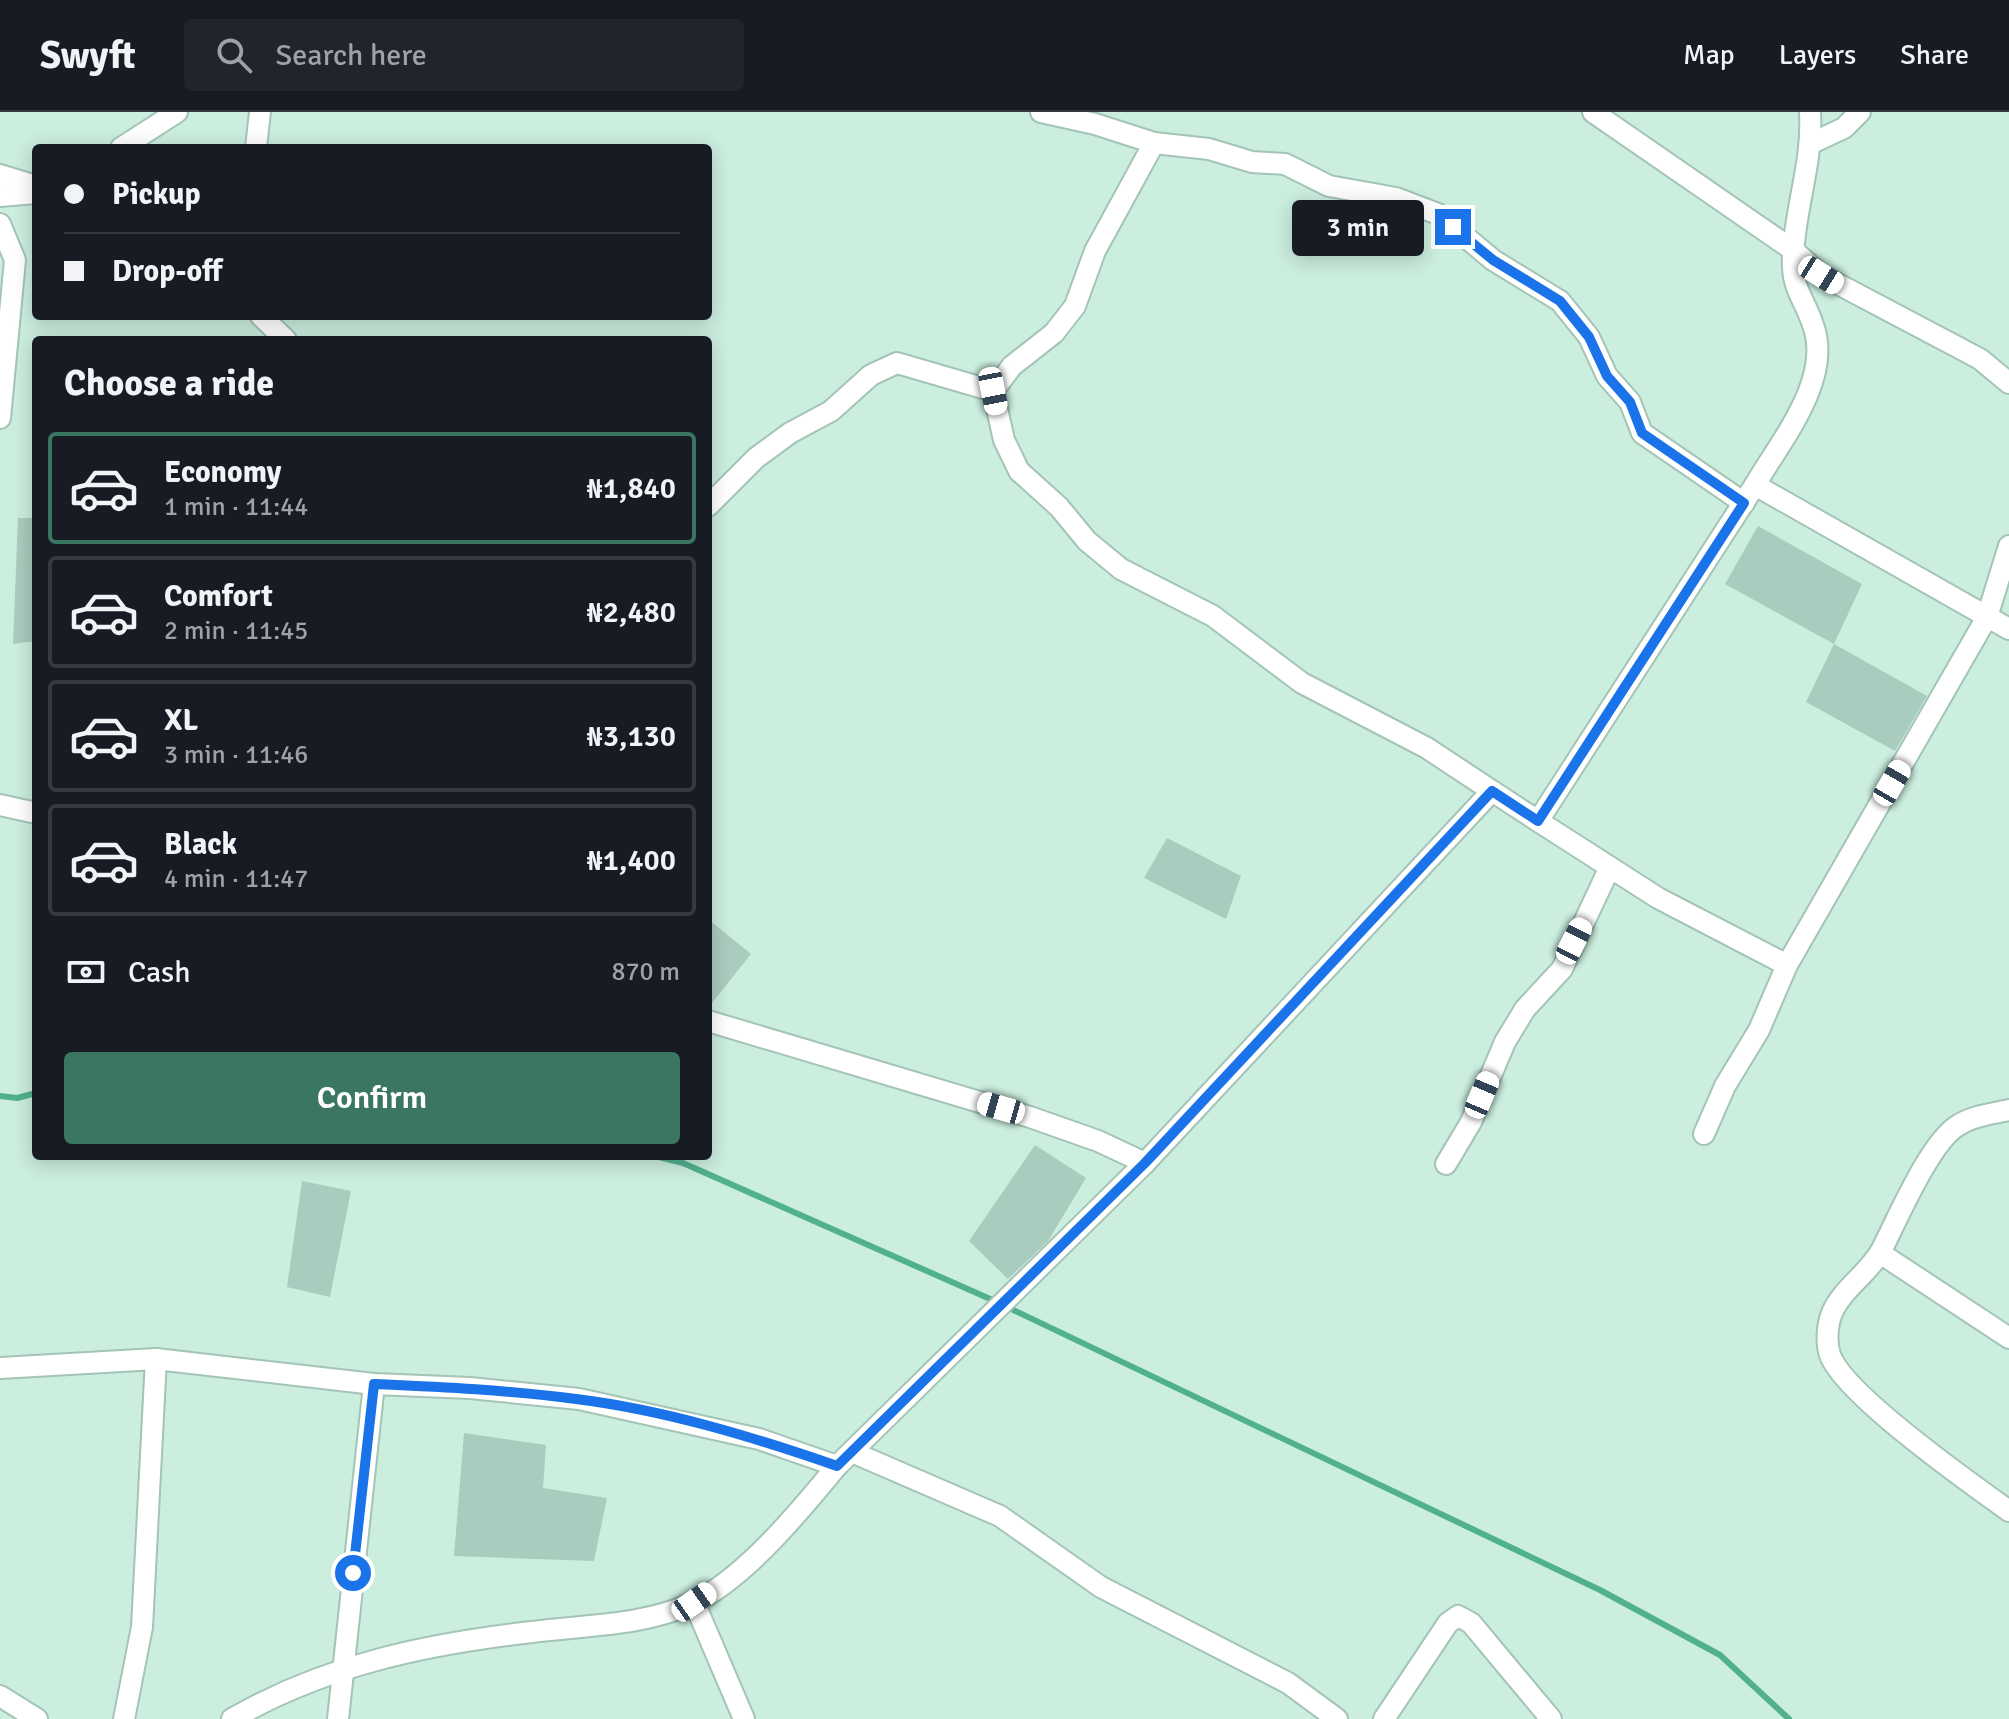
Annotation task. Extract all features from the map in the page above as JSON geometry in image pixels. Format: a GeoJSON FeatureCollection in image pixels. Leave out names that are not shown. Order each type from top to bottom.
{"type":"FeatureCollection","features":[{"type":"Feature","properties":{"kind":"street"},"geometry":{"type":"LineString","coordinates":[[127,144],[177,112]]}},
{"type":"Feature","properties":{"kind":"street"},"geometry":{"type":"LineString","coordinates":[[256,144],[260,112]]}},
{"type":"Feature","properties":{"kind":"street"},"geometry":{"type":"LineString","coordinates":[[1041,112],[1095,124],[1154,143],[1209,149],[1252,162],[1285,164],[1329,186],[1396,198],[1438,214],[1493,260],[1560,301],[1589,337],[1607,376],[1630,402],[1642,433],[1750,494],[2009,629]]}},
{"type":"Feature","properties":{"kind":"street"},"geometry":{"type":"LineString","coordinates":[[1593,112],[1641,142],[1793,250],[1832,282],[1980,359],[2009,383]]}},
{"type":"Feature","properties":{"kind":"street"},"geometry":{"type":"LineString","coordinates":[[1538,821],[1750,494],[1802,403],[1817,369],[1819,349],[1813,324],[1797,295],[1792,275],[1793,250],[1812,143],[1810,112]]}},
{"type":"Feature","properties":{"kind":"street"},"geometry":{"type":"LineString","coordinates":[[1812,143],[1844,128],[1860,112]]}},
{"type":"Feature","properties":{"kind":"street"},"geometry":{"type":"LineString","coordinates":[[1154,143],[1095,251],[1075,306],[1054,333],[1012,366],[993,391],[1004,440],[1019,471],[1059,507],[1087,541],[1121,569],[1174,599],[1213,616],[1302,683],[1427,748],[1658,898],[1787,965]]}},
{"type":"Feature","properties":{"kind":"street"},"geometry":{"type":"LineString","coordinates":[[0,175],[32,185]]}},
{"type":"Feature","properties":{"kind":"street"},"geometry":{"type":"LineString","coordinates":[[0,196],[32,193]]}},
{"type":"Feature","properties":{"kind":"street"},"geometry":{"type":"LineString","coordinates":[[0,224],[15,260],[0,418]]}},
{"type":"Feature","properties":{"kind":"street"},"geometry":{"type":"LineString","coordinates":[[265,320],[282,336]]}},
{"type":"Feature","properties":{"kind":"street"},"geometry":{"type":"LineString","coordinates":[[712,502],[756,458],[790,433],[831,411],[883,367],[897,363],[993,391]]}},
{"type":"Feature","properties":{"kind":"street"},"geometry":{"type":"LineString","coordinates":[[1704,1134],[1725,1086],[1759,1030],[1787,965],[1987,617],[2009,546]]}},
{"type":"Feature","properties":{"kind":"street"},"geometry":{"type":"LineString","coordinates":[[232,1719],[274,1694],[343,1668],[436,1645],[609,1625],[664,1613],[694,1602],[744,1567],[800,1511],[844,1459],[988,1321],[1145,1163],[1492,791]]}},
{"type":"Feature","properties":{"kind":"street"},"geometry":{"type":"LineString","coordinates":[[0,805],[32,812]]}},
{"type":"Feature","properties":{"kind":"street"},"geometry":{"type":"LineString","coordinates":[[1446,1164],[1471,1122],[1505,1042],[1525,1009],[1562,969],[1610,867]]}},
{"type":"Feature","properties":{"kind":"street"},"geometry":{"type":"LineString","coordinates":[[712,1022],[1030,1117],[1098,1141],[1145,1163]]}},
{"type":"Feature","properties":{"kind":"street"},"geometry":{"type":"LineString","coordinates":[[2009,1110],[1978,1116],[1956,1127],[1940,1143],[1880,1253],[1832,1313],[1827,1334],[1829,1352],[1835,1366],[1928,1452],[2009,1511]]}},
{"type":"Feature","properties":{"kind":"street"},"geometry":{"type":"LineString","coordinates":[[1880,1253],[2009,1338]]}},
{"type":"Feature","properties":{"kind":"street"},"geometry":{"type":"LineString","coordinates":[[0,1369],[156,1359],[374,1384],[470,1388],[579,1399],[844,1459],[1000,1516],[1101,1587],[1288,1683],[1337,1719]]}},
{"type":"Feature","properties":{"kind":"street"},"geometry":{"type":"LineString","coordinates":[[124,1719],[142,1627],[156,1359]]}},
{"type":"Feature","properties":{"kind":"street"},"geometry":{"type":"LineString","coordinates":[[338,1719],[374,1384]]}},
{"type":"Feature","properties":{"kind":"street"},"geometry":{"type":"LineString","coordinates":[[694,1602],[744,1719]]}},
{"type":"Feature","properties":{"kind":"street"},"geometry":{"type":"LineString","coordinates":[[1384,1719],[1448,1623],[1458,1616],[1471,1623],[1551,1719]]}},
{"type":"Feature","properties":{"kind":"street"},"geometry":{"type":"LineString","coordinates":[[0,1696],[37,1719]]}},
{"type":"Feature","properties":{"kind":"building"},"geometry":{"type":"Polygon","coordinates":[[[18,518],[32,518],[32,642],[13,644],[18,518]]]}},
{"type":"Feature","properties":{"kind":"building"},"geometry":{"type":"Polygon","coordinates":[[[1758,526],[1862,584],[1834,644],[1725,584],[1758,526]]]}},
{"type":"Feature","properties":{"kind":"building"},"geometry":{"type":"Polygon","coordinates":[[[1834,644],[1927,696],[1895,751],[1806,702],[1834,644]]]}},
{"type":"Feature","properties":{"kind":"building"},"geometry":{"type":"Polygon","coordinates":[[[1167,838],[1241,876],[1226,919],[1144,878],[1167,838]]]}},
{"type":"Feature","properties":{"kind":"building"},"geometry":{"type":"Polygon","coordinates":[[[712,922],[751,954],[712,1003],[712,922]]]}},
{"type":"Feature","properties":{"kind":"building"},"geometry":{"type":"Polygon","coordinates":[[[1035,1145],[1086,1178],[1048,1241],[1008,1279],[969,1241],[1035,1145]]]}},
{"type":"Feature","properties":{"kind":"building"},"geometry":{"type":"Polygon","coordinates":[[[302,1181],[351,1191],[330,1297],[287,1287],[302,1181]]]}},
{"type":"Feature","properties":{"kind":"building"},"geometry":{"type":"Polygon","coordinates":[[[464,1433],[546,1445],[543,1488],[607,1498],[594,1561],[454,1556],[464,1433]]]}},
{"type":"Feature","properties":{"kind":"waterway"},"geometry":{"type":"LineString","coordinates":[[0,1096],[17,1098],[32,1094]]}},
{"type":"Feature","properties":{"kind":"waterway"},"geometry":{"type":"LineString","coordinates":[[671,1160],[997,1302]]}},
{"type":"Feature","properties":{"kind":"waterway"},"geometry":{"type":"LineString","coordinates":[[1007,1307],[1600,1590],[1720,1655],[1789,1719]]}},
{"type":"Feature","properties":{"kind":"route"},"geometry":{"type":"LineString","coordinates":[[353,1573],[374,1384],[470,1388],[579,1399],[759,1439],[837,1466],[988,1321],[1145,1163],[1492,791],[1538,821],[1744,503],[1642,433],[1630,402],[1607,376],[1589,337],[1560,301],[1493,260],[1453,227]]}}]}
